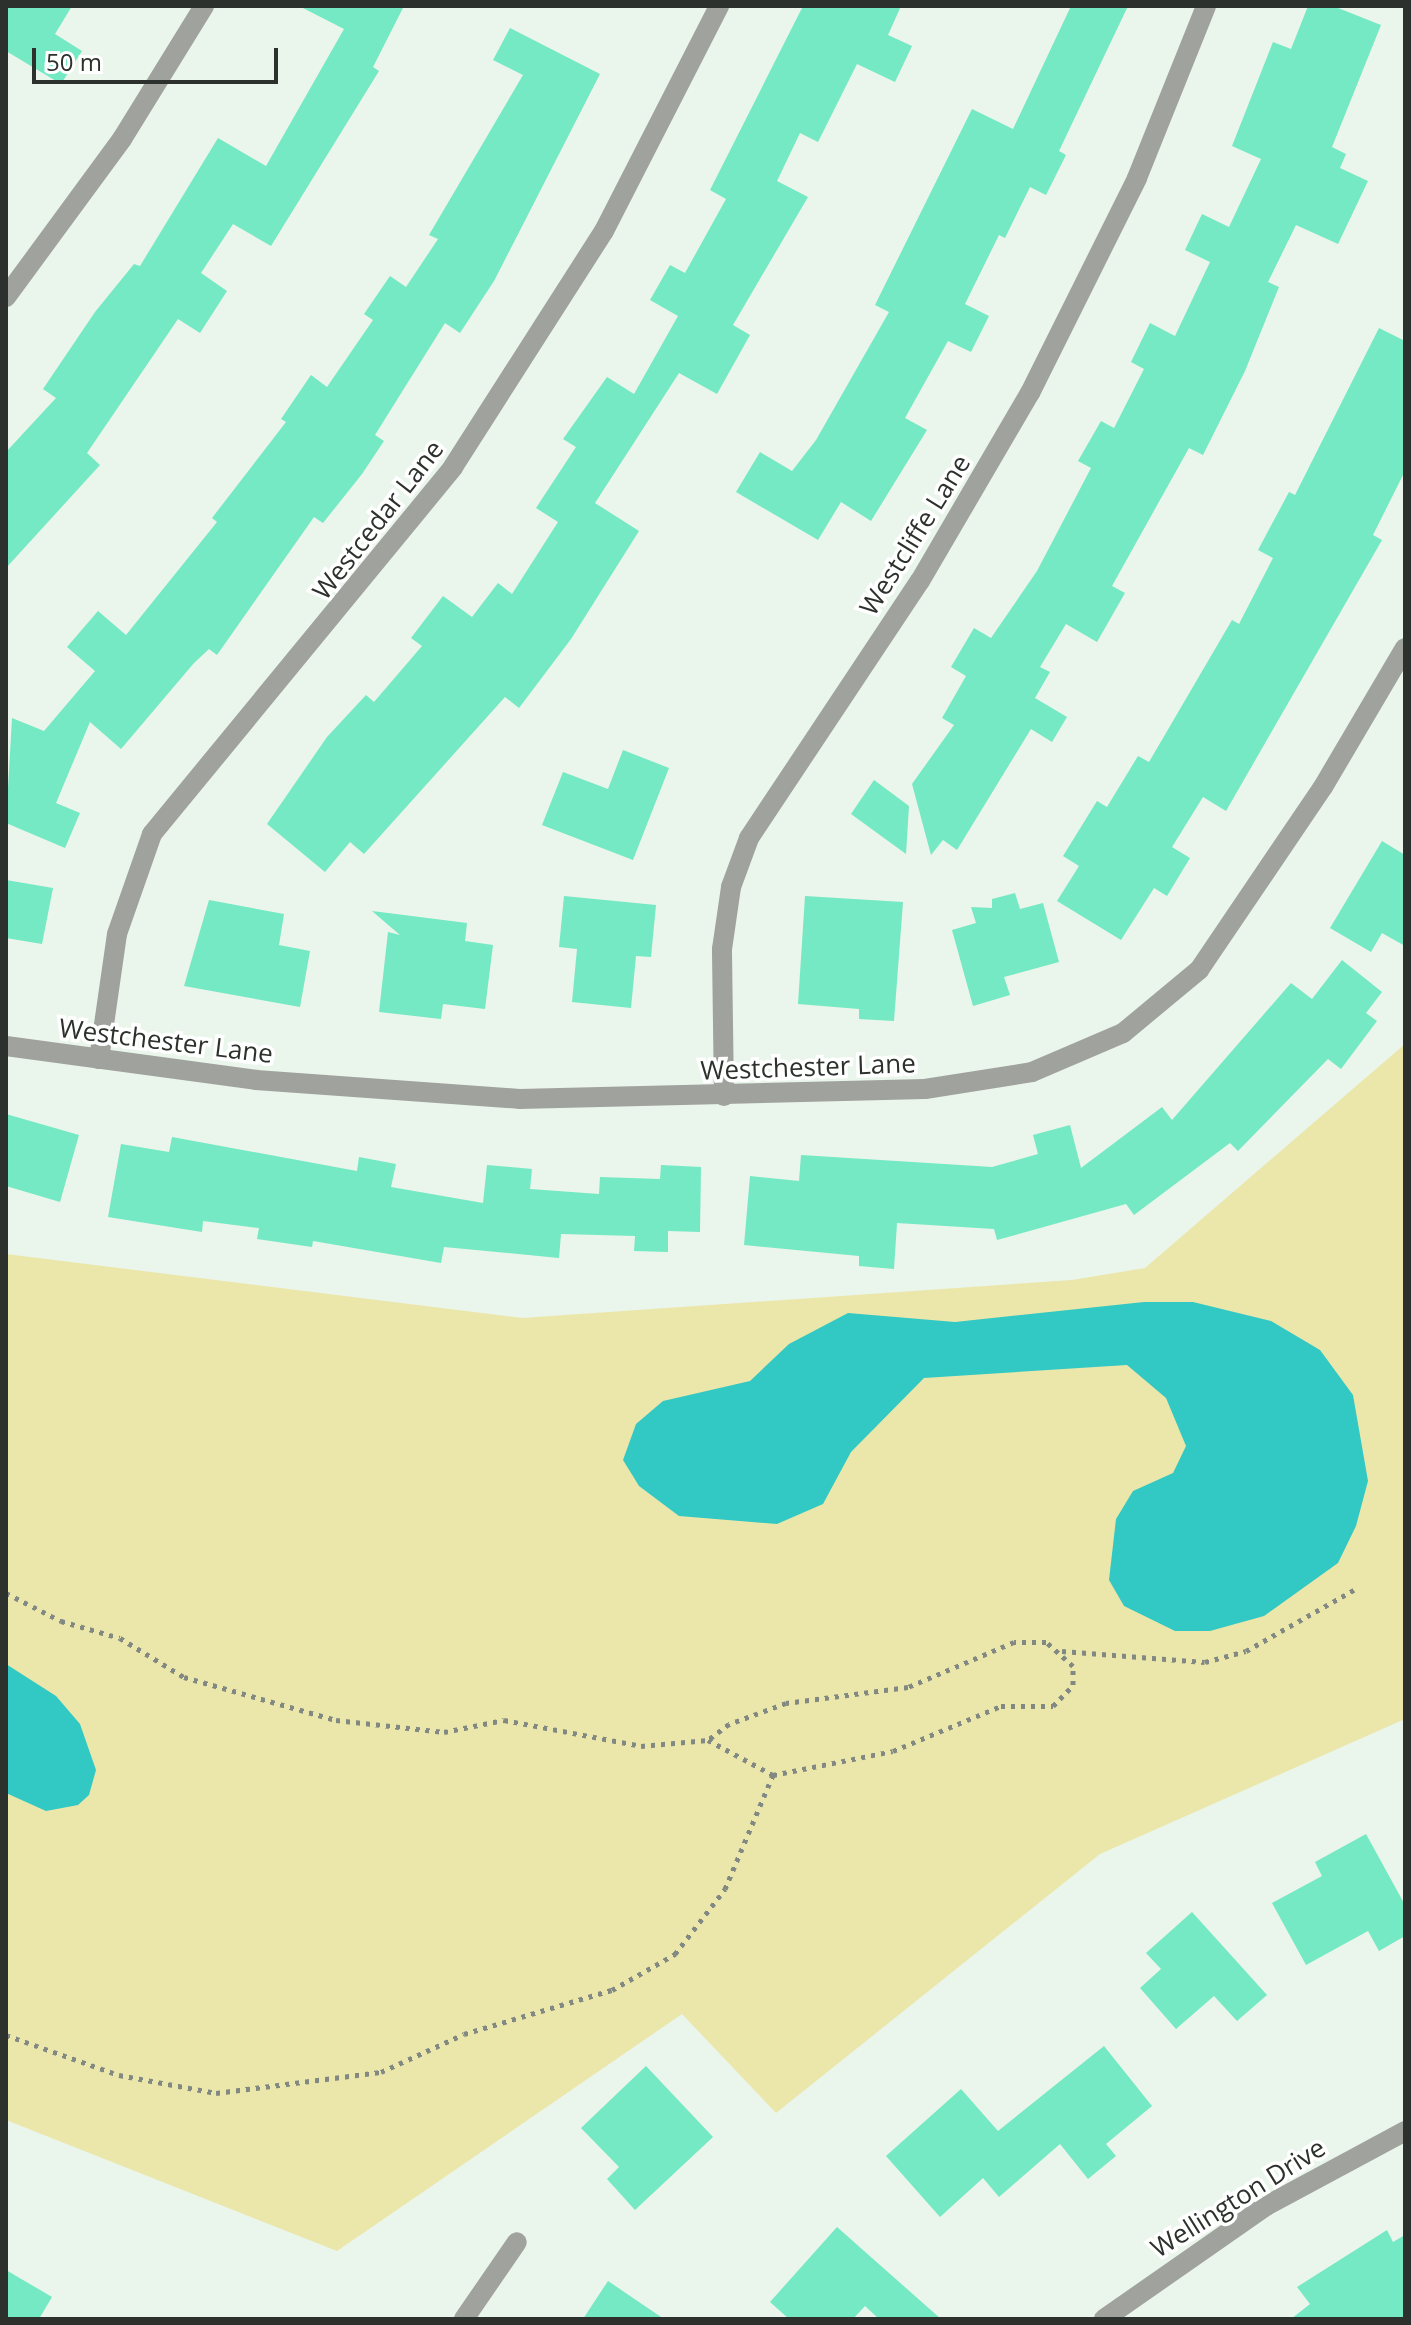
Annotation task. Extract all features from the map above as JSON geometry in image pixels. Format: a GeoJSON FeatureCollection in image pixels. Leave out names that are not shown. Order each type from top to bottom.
{"type":"FeatureCollection","features":[{"type":"Feature","properties":{"kind":"street"},"geometry":{"type":"LineString","coordinates":[[6,297],[114,150],[204,6]]}},
{"type":"Feature","properties":{"kind":"street","name":"Westcedar Lane"},"geometry":{"type":"LineString","coordinates":[[99,1059],[117,934],[152,834],[453,467],[604,231],[719,6]]}},
{"type":"Feature","properties":{"kind":"street","name":"Westcliffe Lane"},"geometry":{"type":"LineString","coordinates":[[724,1096],[722,949],[731,887],[749,838],[920,581],[1030,393],[1137,178],[1206,6]]}},
{"type":"Feature","properties":{"kind":"street","name":"Westchester Lane"},"geometry":{"type":"LineString","coordinates":[[6,1046],[443,1096],[724,1096],[1002,1079],[1064,1062],[1136,1025],[1221,943],[1405,648]]}},
{"type":"Feature","properties":{"kind":"street","name":"Wellington Drive"},"geometry":{"type":"LineString","coordinates":[[1104,2319],[1266,2206],[1405,2131]]}},
{"type":"Feature","properties":{"kind":"street"},"geometry":{"type":"LineString","coordinates":[[464,2319],[517,2242]]}},
{"type":"Feature","properties":{"kind":"path"},"geometry":{"type":"LineString","coordinates":[[1060,1651],[1205,1662],[1246,1651],[1354,1590]]}},
{"type":"Feature","properties":{"kind":"path"},"geometry":{"type":"LineString","coordinates":[[6,1593],[61,1621],[120,1638],[184,1677],[336,1720],[444,1732],[504,1720],[641,1746],[708,1740],[776,1707],[908,1687],[1014,1642],[1046,1642],[1060,1651],[1073,1666],[1073,1685],[1053,1706],[1001,1706],[893,1751],[773,1775],[708,1740]]}},
{"type":"Feature","properties":{"kind":"path"},"geometry":{"type":"LineString","coordinates":[[6,2035],[119,2075],[216,2093],[381,2072],[464,2034],[612,1990],[675,1954],[725,1889],[773,1775]]}},
{"type":"Feature","properties":{"kind":"shaded area"},"geometry":{"type":"Polygon","coordinates":[[[1405,1044],[1405,1719],[1100,1854],[776,2113],[682,2014],[337,2251],[6,2120],[6,1254],[522,1318],[1072,1280],[1145,1268],[1405,1044]]]}},
{"type":"Feature","properties":{"kind":"water"},"geometry":{"type":"Polygon","coordinates":[[[1144,1302],[1193,1302],[1271,1321],[1320,1350],[1353,1395],[1368,1481],[1356,1526],[1338,1563],[1264,1616],[1210,1631],[1175,1631],[1124,1606],[1109,1580],[1116,1519],[1133,1491],[1173,1473],[1186,1446],[1166,1398],[1127,1365],[924,1378],[851,1452],[823,1504],[777,1524],[679,1516],[639,1486],[623,1460],[636,1424],[663,1401],[750,1381],[789,1344],[848,1313],[955,1322],[1144,1302]]]}},
{"type":"Feature","properties":{"kind":"water"},"geometry":{"type":"Polygon","coordinates":[[[6,1664],[56,1696],[80,1724],[96,1770],[89,1795],[78,1805],[46,1811],[6,1793],[6,1664]]]}},
{"type":"Feature","properties":{"kind":"building"},"geometry":{"type":"Polygon","coordinates":[[[6,6],[72,6],[55,34],[82,51],[61,84],[6,51],[6,6]]]}},
{"type":"Feature","properties":{"kind":"building"},"geometry":{"type":"Polygon","coordinates":[[[299,6],[404,6],[373,67],[379,71],[271,246],[233,224],[201,273],[227,291],[200,333],[178,319],[87,453],[100,465],[6,568],[6,452],[56,398],[43,389],[95,312],[134,264],[140,266],[218,138],[266,166],[344,29],[299,6]]]}},
{"type":"Feature","properties":{"kind":"building"},"geometry":{"type":"Polygon","coordinates":[[[803,6],[901,6],[888,35],[912,46],[895,82],[857,64],[818,142],[800,133],[777,181],[808,197],[733,325],[750,335],[717,394],[679,373],[595,503],[639,531],[571,639],[519,708],[505,697],[364,854],[350,842],[325,872],[267,824],[327,737],[366,695],[374,702],[422,646],[411,638],[443,596],[472,617],[498,583],[512,594],[558,522],[536,508],[576,447],[563,439],[607,377],[634,394],[678,316],[650,300],[670,265],[685,273],[726,199],[710,190],[803,6]]]}},
{"type":"Feature","properties":{"kind":"building"},"geometry":{"type":"Polygon","coordinates":[[[1071,6],[1128,6],[1059,151],[1066,155],[1046,195],[1030,187],[1005,238],[999,235],[965,304],[989,316],[971,352],[948,341],[905,418],[927,430],[871,521],[841,502],[818,540],[736,492],[760,452],[792,471],[816,440],[889,312],[875,305],[972,109],[1013,129],[1071,6]]]}},
{"type":"Feature","properties":{"kind":"building"},"geometry":{"type":"Polygon","coordinates":[[[1308,6],[1333,6],[1381,25],[1332,147],[1346,154],[1340,168],[1368,181],[1338,244],[1296,225],[1268,282],[1279,287],[1245,371],[1203,455],[1189,448],[1112,586],[1125,593],[1097,642],[1066,624],[1040,667],[1050,672],[1035,698],[1067,717],[1052,742],[1031,729],[957,850],[943,840],[931,855],[912,784],[954,725],[942,718],[966,676],[951,667],[974,628],[991,638],[1037,571],[1091,468],[1078,461],[1101,421],[1114,428],[1144,369],[1131,362],[1150,323],[1175,336],[1210,262],[1185,250],[1202,214],[1229,227],[1261,159],[1232,146],[1273,42],[1291,49],[1308,6]]]}},
{"type":"Feature","properties":{"kind":"building"},"geometry":{"type":"Polygon","coordinates":[[[510,28],[600,74],[494,281],[460,333],[445,323],[375,435],[384,441],[362,474],[323,523],[314,517],[217,655],[209,649],[194,663],[121,749],[90,722],[56,803],[80,813],[65,848],[6,823],[12,718],[44,731],[95,671],[67,647],[98,611],[126,635],[217,522],[212,518],[286,422],[281,419],[311,375],[327,387],[373,320],[364,314],[390,276],[406,287],[438,239],[429,235],[523,75],[493,60],[510,28]]]}},
{"type":"Feature","properties":{"kind":"building"},"geometry":{"type":"Polygon","coordinates":[[[1379,328],[1405,341],[1405,471],[1373,535],[1382,540],[1226,811],[1203,797],[1172,847],[1190,858],[1167,896],[1154,888],[1121,940],[1057,901],[1079,866],[1063,856],[1097,801],[1107,807],[1138,756],[1149,762],[1232,620],[1239,624],[1273,558],[1258,550],[1289,492],[1295,495],[1379,328]]]}},
{"type":"Feature","properties":{"kind":"building"},"geometry":{"type":"Polygon","coordinates":[[[623,750],[669,768],[633,860],[542,825],[563,772],[608,789],[623,750]]]}},
{"type":"Feature","properties":{"kind":"building"},"geometry":{"type":"Polygon","coordinates":[[[874,780],[909,806],[906,854],[851,814],[874,780]]]}},
{"type":"Feature","properties":{"kind":"building"},"geometry":{"type":"Polygon","coordinates":[[[1382,841],[1405,855],[1405,946],[1382,933],[1371,952],[1330,928],[1382,841]]]}},
{"type":"Feature","properties":{"kind":"building"},"geometry":{"type":"Polygon","coordinates":[[[6,880],[53,888],[42,944],[6,938],[6,880]]]}},
{"type":"Feature","properties":{"kind":"building"},"geometry":{"type":"Polygon","coordinates":[[[1015,893],[1020,909],[1043,903],[1059,962],[1004,977],[1010,995],[973,1006],[952,930],[976,923],[971,907],[992,908],[992,899],[1015,893]]]}},
{"type":"Feature","properties":{"kind":"building"},"geometry":{"type":"Polygon","coordinates":[[[564,896],[656,905],[651,957],[636,956],[631,1008],[572,1002],[577,949],[559,947],[564,896]]]}},
{"type":"Feature","properties":{"kind":"building"},"geometry":{"type":"Polygon","coordinates":[[[805,896],[903,902],[894,1021],[859,1019],[859,1009],[798,1004],[805,896]]]}},
{"type":"Feature","properties":{"kind":"building"},"geometry":{"type":"Polygon","coordinates":[[[209,900],[284,914],[279,945],[310,951],[300,1007],[184,986],[209,900]]]}},
{"type":"Feature","properties":{"kind":"building"},"geometry":{"type":"Polygon","coordinates":[[[372,911],[467,923],[465,941],[493,945],[485,1009],[443,1004],[441,1019],[379,1012],[388,932],[400,935],[372,911]]]}},
{"type":"Feature","properties":{"kind":"building"},"geometry":{"type":"Polygon","coordinates":[[[1342,960],[1382,992],[1366,1013],[1377,1021],[1341,1069],[1328,1059],[1238,1151],[1230,1143],[1134,1215],[1126,1204],[997,1240],[994,1229],[897,1223],[894,1269],[859,1266],[859,1256],[744,1245],[750,1176],[799,1181],[801,1155],[992,1167],[1038,1154],[1033,1135],[1070,1125],[1081,1168],[1162,1107],[1172,1120],[1291,983],[1312,999],[1342,960]]]}},
{"type":"Feature","properties":{"kind":"building"},"geometry":{"type":"Polygon","coordinates":[[[6,1114],[79,1135],[60,1202],[6,1186],[6,1114]]]}},
{"type":"Feature","properties":{"kind":"building"},"geometry":{"type":"Polygon","coordinates":[[[172,1137],[357,1171],[359,1157],[396,1164],[391,1187],[483,1203],[487,1165],[532,1169],[530,1189],[599,1194],[600,1177],[660,1179],[661,1165],[701,1167],[700,1232],[668,1231],[668,1252],[634,1251],[635,1236],[561,1234],[559,1258],[444,1247],[441,1263],[313,1241],[312,1247],[257,1239],[259,1228],[203,1221],[202,1232],[108,1217],[121,1144],[169,1152],[172,1137]]]}},
{"type":"Feature","properties":{"kind":"building"},"geometry":{"type":"Polygon","coordinates":[[[1366,1834],[1405,1905],[1405,1936],[1379,1951],[1368,1931],[1306,1965],[1272,1903],[1322,1876],[1315,1862],[1366,1834]]]}},
{"type":"Feature","properties":{"kind":"building"},"geometry":{"type":"Polygon","coordinates":[[[1192,1912],[1267,1995],[1237,2021],[1214,1996],[1176,2029],[1140,1988],[1161,1969],[1146,1953],[1192,1912]]]}},
{"type":"Feature","properties":{"kind":"building"},"geometry":{"type":"Polygon","coordinates":[[[1104,2046],[1152,2106],[1106,2144],[1116,2156],[1088,2179],[1060,2144],[999,2197],[983,2178],[940,2217],[886,2156],[961,2089],[998,2131],[1104,2046]]]}},
{"type":"Feature","properties":{"kind":"building"},"geometry":{"type":"Polygon","coordinates":[[[646,2066],[713,2137],[635,2210],[607,2179],[619,2167],[581,2128],[646,2066]]]}},
{"type":"Feature","properties":{"kind":"building"},"geometry":{"type":"Polygon","coordinates":[[[837,2227],[941,2319],[879,2319],[865,2306],[853,2319],[789,2319],[770,2302],[837,2227]]]}},
{"type":"Feature","properties":{"kind":"building"},"geometry":{"type":"Polygon","coordinates":[[[1387,2230],[1393,2242],[1405,2235],[1405,2319],[1291,2319],[1310,2304],[1297,2287],[1387,2230]]]}},
{"type":"Feature","properties":{"kind":"building"},"geometry":{"type":"Polygon","coordinates":[[[6,2270],[52,2297],[39,2319],[6,2319],[6,2270]]]}},
{"type":"Feature","properties":{"kind":"building"},"geometry":{"type":"Polygon","coordinates":[[[608,2281],[664,2319],[583,2319],[608,2281]]]}}]}
